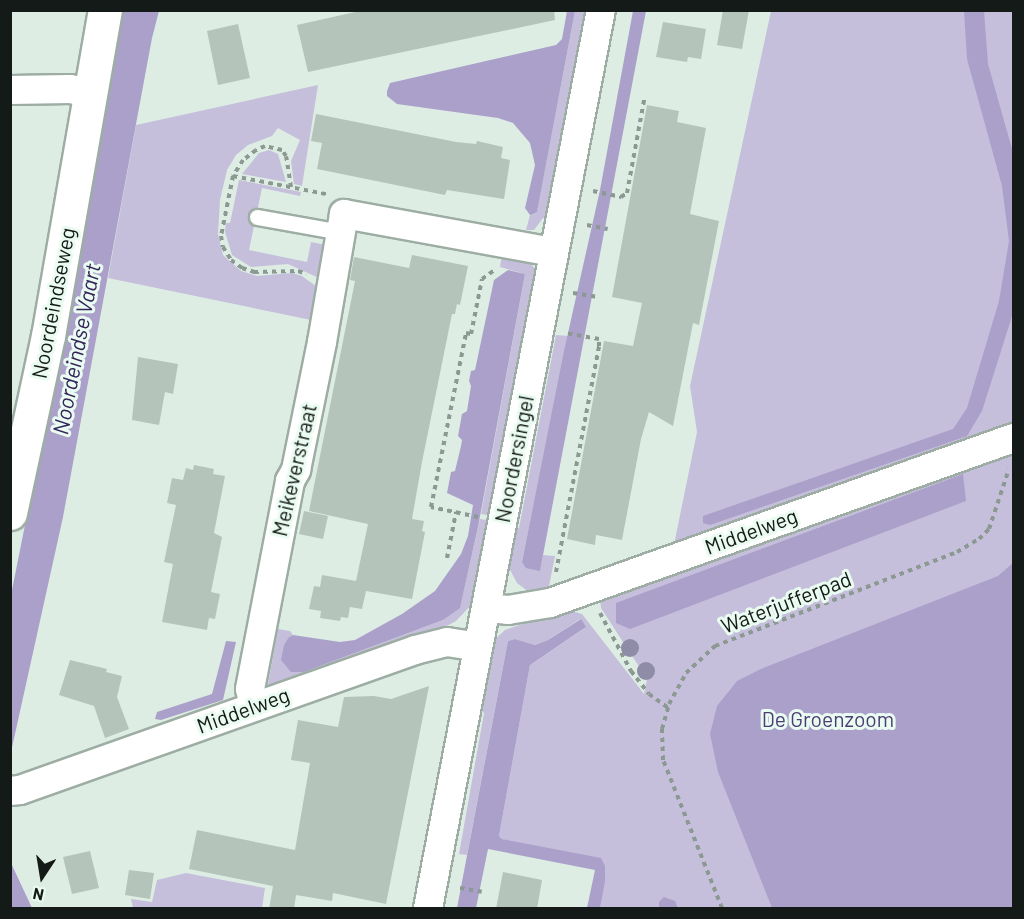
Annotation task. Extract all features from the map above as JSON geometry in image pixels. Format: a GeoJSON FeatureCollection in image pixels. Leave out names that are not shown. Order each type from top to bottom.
{"type":"FeatureCollection","features":[{"type":"Feature","properties":{"kind":"street","name":"Noordeindseweg"},"geometry":{"type":"LineString","coordinates":[[10,513],[48,336],[105,10]]}},
{"type":"Feature","properties":{"kind":"street","name":"Noordersingel"},"geometry":{"type":"LineString","coordinates":[[428,909],[553,252],[602,10]]}},
{"type":"Feature","properties":{"kind":"street"},"geometry":{"type":"LineString","coordinates":[[10,90],[70,89],[90,93]]}},
{"type":"Feature","properties":{"kind":"street"},"geometry":{"type":"LineString","coordinates":[[342,223],[502,243],[553,252]]}},
{"type":"Feature","properties":{"kind":"street","name":"Meikeverstraat"},"geometry":{"type":"LineString","coordinates":[[254,706],[250,689],[290,481],[296,470],[320,354],[342,223]]}},
{"type":"Feature","properties":{"kind":"street","name":"Middelweg"},"geometry":{"type":"LineString","coordinates":[[486,608],[508,610],[550,603],[1012,449]]}},
{"type":"Feature","properties":{"kind":"street","name":"Middelweg"},"geometry":{"type":"LineString","coordinates":[[10,791],[20,790],[433,645],[447,642],[477,647]]}},
{"type":"Feature","properties":{"kind":"lane"},"geometry":{"type":"LineString","coordinates":[[257,217],[342,223]]}},
{"type":"Feature","properties":{"kind":"path"},"geometry":{"type":"LineString","coordinates":[[599,192],[621,197],[627,193],[644,100]]}},
{"type":"Feature","properties":{"kind":"path"},"geometry":{"type":"LineString","coordinates":[[233,176],[336,195],[342,223]]}},
{"type":"Feature","properties":{"kind":"path"},"geometry":{"type":"LineString","coordinates":[[585,225],[608,229]]}},
{"type":"Feature","properties":{"kind":"path"},"geometry":{"type":"LineString","coordinates":[[465,514],[431,507],[466,333],[471,334],[482,279],[496,270],[502,243]]}},
{"type":"Feature","properties":{"kind":"path"},"geometry":{"type":"LineString","coordinates":[[571,292],[598,297]]}},
{"type":"Feature","properties":{"kind":"path"},"geometry":{"type":"LineString","coordinates":[[550,603],[599,346],[599,339],[566,333]]}},
{"type":"Feature","properties":{"kind":"path","name":"Waterjufferpad"},"geometry":{"type":"LineString","coordinates":[[722,909],[663,760],[662,729],[668,708],[686,673],[715,646],[957,552],[979,539],[989,529],[996,513],[1012,449]]}},
{"type":"Feature","properties":{"kind":"path"},"geometry":{"type":"LineString","coordinates":[[447,558],[456,512]]}},
{"type":"Feature","properties":{"kind":"path"},"geometry":{"type":"LineString","coordinates":[[590,588],[606,628],[631,671],[650,694],[668,708]]}},
{"type":"Feature","properties":{"kind":"path"},"geometry":{"type":"LineString","coordinates":[[458,887],[482,892]]}},
{"type":"Feature","properties":{"kind":"green space"},"geometry":{"type":"Polygon","coordinates":[[[575,11],[590,11],[551,219],[543,218],[534,230],[526,230],[530,215],[537,211],[575,11]]]}},
{"type":"Feature","properties":{"kind":"green space","name":"De Groenzoom"},"geometry":{"type":"Polygon","coordinates":[[[771,11],[1013,11],[1013,908],[600,908],[605,866],[502,839],[499,836],[530,665],[585,628],[580,619],[548,640],[535,645],[515,639],[508,641],[467,855],[459,854],[484,713],[478,706],[491,643],[505,630],[564,609],[582,614],[644,694],[647,679],[601,608],[600,597],[669,569],[697,432],[690,386],[771,11]]]}},
{"type":"Feature","properties":{"kind":"green space"},"geometry":{"type":"Polygon","coordinates":[[[318,85],[302,186],[294,184],[291,161],[300,140],[278,128],[272,136],[248,145],[236,155],[227,170],[220,200],[218,234],[223,255],[241,271],[257,276],[292,273],[302,276],[317,287],[311,320],[108,278],[136,125],[318,85]]]}},
{"type":"Feature","properties":{"kind":"green space"},"geometry":{"type":"Polygon","coordinates":[[[269,150],[278,154],[286,182],[242,174],[259,153],[269,150]]]}},
{"type":"Feature","properties":{"kind":"green space"},"geometry":{"type":"Polygon","coordinates":[[[239,180],[301,192],[300,196],[262,188],[249,250],[307,262],[311,242],[326,245],[319,278],[288,264],[251,267],[232,255],[225,232],[226,223],[230,223],[239,180]]]}},
{"type":"Feature","properties":{"kind":"green space"},"geometry":{"type":"Polygon","coordinates":[[[502,255],[529,262],[537,271],[494,516],[481,514],[525,274],[500,267],[502,255]]]}},
{"type":"Feature","properties":{"kind":"green space"},"geometry":{"type":"Polygon","coordinates":[[[556,335],[568,336],[522,562],[540,570],[543,555],[555,556],[548,591],[529,592],[517,583],[508,566],[512,533],[519,528],[556,335]]]}},
{"type":"Feature","properties":{"kind":"green space"},"geometry":{"type":"Polygon","coordinates":[[[480,519],[493,521],[475,601],[456,621],[439,630],[267,690],[278,629],[290,631],[293,635],[289,637],[291,672],[304,672],[443,620],[460,607],[480,519]]]}},
{"type":"Feature","properties":{"kind":"green space"},"geometry":{"type":"Polygon","coordinates":[[[186,873],[265,888],[262,908],[133,908],[131,899],[152,902],[157,880],[186,873]]]}},
{"type":"Feature","properties":{"kind":"water","name":"Noordeindse Vaart"},"geometry":{"type":"Polygon","coordinates":[[[123,11],[159,11],[152,38],[63,517],[11,752],[11,595],[82,240],[123,11]]]}},
{"type":"Feature","properties":{"kind":"water"},"geometry":{"type":"Polygon","coordinates":[[[567,11],[575,11],[537,212],[530,215],[525,208],[535,165],[530,143],[513,123],[498,118],[397,104],[387,96],[387,91],[390,83],[556,45],[562,39],[567,11]]]}},
{"type":"Feature","properties":{"kind":"water"},"geometry":{"type":"Polygon","coordinates":[[[633,11],[646,11],[540,571],[526,568],[522,562],[564,351],[600,190],[633,11]]]}},
{"type":"Feature","properties":{"kind":"water"},"geometry":{"type":"Polygon","coordinates":[[[964,11],[984,11],[988,64],[1014,156],[1013,313],[982,411],[967,436],[710,525],[703,523],[703,516],[953,429],[967,408],[999,301],[1009,241],[1002,186],[967,59],[964,11]]]}},
{"type":"Feature","properties":{"kind":"water"},"geometry":{"type":"Polygon","coordinates":[[[508,270],[525,274],[478,527],[460,608],[443,620],[304,672],[291,672],[281,660],[284,645],[289,637],[293,635],[340,642],[355,640],[402,614],[435,591],[461,554],[468,536],[473,505],[447,493],[451,472],[455,471],[461,446],[462,440],[458,436],[462,414],[467,411],[471,371],[475,370],[494,280],[508,270]]]}},
{"type":"Feature","properties":{"kind":"water"},"geometry":{"type":"Polygon","coordinates":[[[963,474],[966,501],[630,629],[616,623],[616,603],[963,474]]]}},
{"type":"Feature","properties":{"kind":"water"},"geometry":{"type":"Polygon","coordinates":[[[1013,563],[1013,908],[772,908],[718,772],[710,734],[717,706],[737,681],[761,669],[998,576],[1013,563]]]}},
{"type":"Feature","properties":{"kind":"water"},"geometry":{"type":"Polygon","coordinates":[[[581,619],[586,627],[530,665],[499,836],[502,839],[601,858],[605,866],[605,881],[600,908],[587,908],[595,870],[488,849],[476,908],[457,908],[508,641],[515,639],[535,645],[548,640],[581,619]]]}},
{"type":"Feature","properties":{"kind":"water"},"geometry":{"type":"Polygon","coordinates":[[[226,641],[236,642],[223,700],[161,720],[155,719],[157,712],[212,694],[226,641]]]}},
{"type":"Feature","properties":{"kind":"water"},"geometry":{"type":"Polygon","coordinates":[[[11,863],[32,908],[11,908],[11,863]]]}},
{"type":"Feature","properties":{"kind":"water"},"geometry":{"type":"Polygon","coordinates":[[[664,897],[675,901],[678,908],[659,908],[659,902],[664,897]]]}},
{"type":"Feature","properties":{"kind":"building"},"geometry":{"type":"Polygon","coordinates":[[[364,10],[554,10],[555,20],[308,72],[297,25],[364,10]]]}},
{"type":"Feature","properties":{"kind":"building"},"geometry":{"type":"Polygon","coordinates":[[[723,10],[749,10],[742,49],[717,45],[723,10]]]}},
{"type":"Feature","properties":{"kind":"building"},"geometry":{"type":"Polygon","coordinates":[[[663,22],[706,29],[701,59],[688,57],[687,62],[656,57],[663,22]]]}},
{"type":"Feature","properties":{"kind":"building"},"geometry":{"type":"Polygon","coordinates":[[[238,24],[250,78],[218,85],[207,31],[238,24]]]}},
{"type":"Feature","properties":{"kind":"building"},"geometry":{"type":"Polygon","coordinates":[[[647,105],[679,111],[677,122],[706,128],[690,214],[719,221],[699,325],[693,323],[673,426],[649,412],[641,439],[622,540],[596,535],[595,545],[567,539],[604,341],[633,346],[642,303],[612,297],[647,105]]]}},
{"type":"Feature","properties":{"kind":"building"},"geometry":{"type":"Polygon","coordinates":[[[316,114],[456,142],[476,144],[477,141],[503,147],[501,158],[510,160],[504,199],[447,190],[445,195],[317,169],[322,143],[311,141],[316,114]]]}},
{"type":"Feature","properties":{"kind":"building"},"geometry":{"type":"Polygon","coordinates":[[[412,255],[468,266],[460,305],[457,304],[455,314],[452,314],[412,519],[424,521],[422,531],[425,532],[412,599],[366,591],[362,609],[350,607],[348,618],[341,617],[340,621],[320,618],[321,611],[309,609],[314,586],[320,587],[322,575],[356,581],[368,524],[309,511],[355,281],[350,280],[354,257],[409,268],[412,255]]]}},
{"type":"Feature","properties":{"kind":"building"},"geometry":{"type":"Polygon","coordinates":[[[138,357],[178,364],[173,394],[165,392],[159,425],[132,420],[138,357]]]}},
{"type":"Feature","properties":{"kind":"building"},"geometry":{"type":"Polygon","coordinates":[[[194,465],[214,469],[213,474],[225,476],[214,533],[222,537],[211,592],[220,594],[215,619],[209,618],[207,630],[162,622],[173,564],[164,562],[176,505],[167,503],[172,478],[183,480],[186,468],[193,470],[194,465]]]}},
{"type":"Feature","properties":{"kind":"building"},"geometry":{"type":"Polygon","coordinates":[[[304,511],[328,516],[323,539],[299,534],[304,511]]]}},
{"type":"Feature","properties":{"kind":"building"},"geometry":{"type":"Polygon","coordinates":[[[70,660],[107,669],[106,672],[122,676],[117,697],[129,729],[105,738],[94,706],[59,695],[70,660]]]}},
{"type":"Feature","properties":{"kind":"building"},"geometry":{"type":"Polygon","coordinates":[[[429,686],[386,904],[333,893],[332,901],[296,895],[294,909],[269,909],[273,886],[189,869],[197,830],[295,850],[310,763],[291,760],[298,720],[338,727],[344,697],[374,696],[391,699],[429,686]]]}},
{"type":"Feature","properties":{"kind":"building"},"geometry":{"type":"Polygon","coordinates":[[[90,851],[99,888],[72,894],[63,857],[90,851]]]}},
{"type":"Feature","properties":{"kind":"building"},"geometry":{"type":"Polygon","coordinates":[[[129,870],[154,873],[150,899],[125,895],[129,870]]]}},
{"type":"Feature","properties":{"kind":"building"},"geometry":{"type":"Polygon","coordinates":[[[503,872],[542,880],[537,909],[496,909],[503,872]]]}}]}
